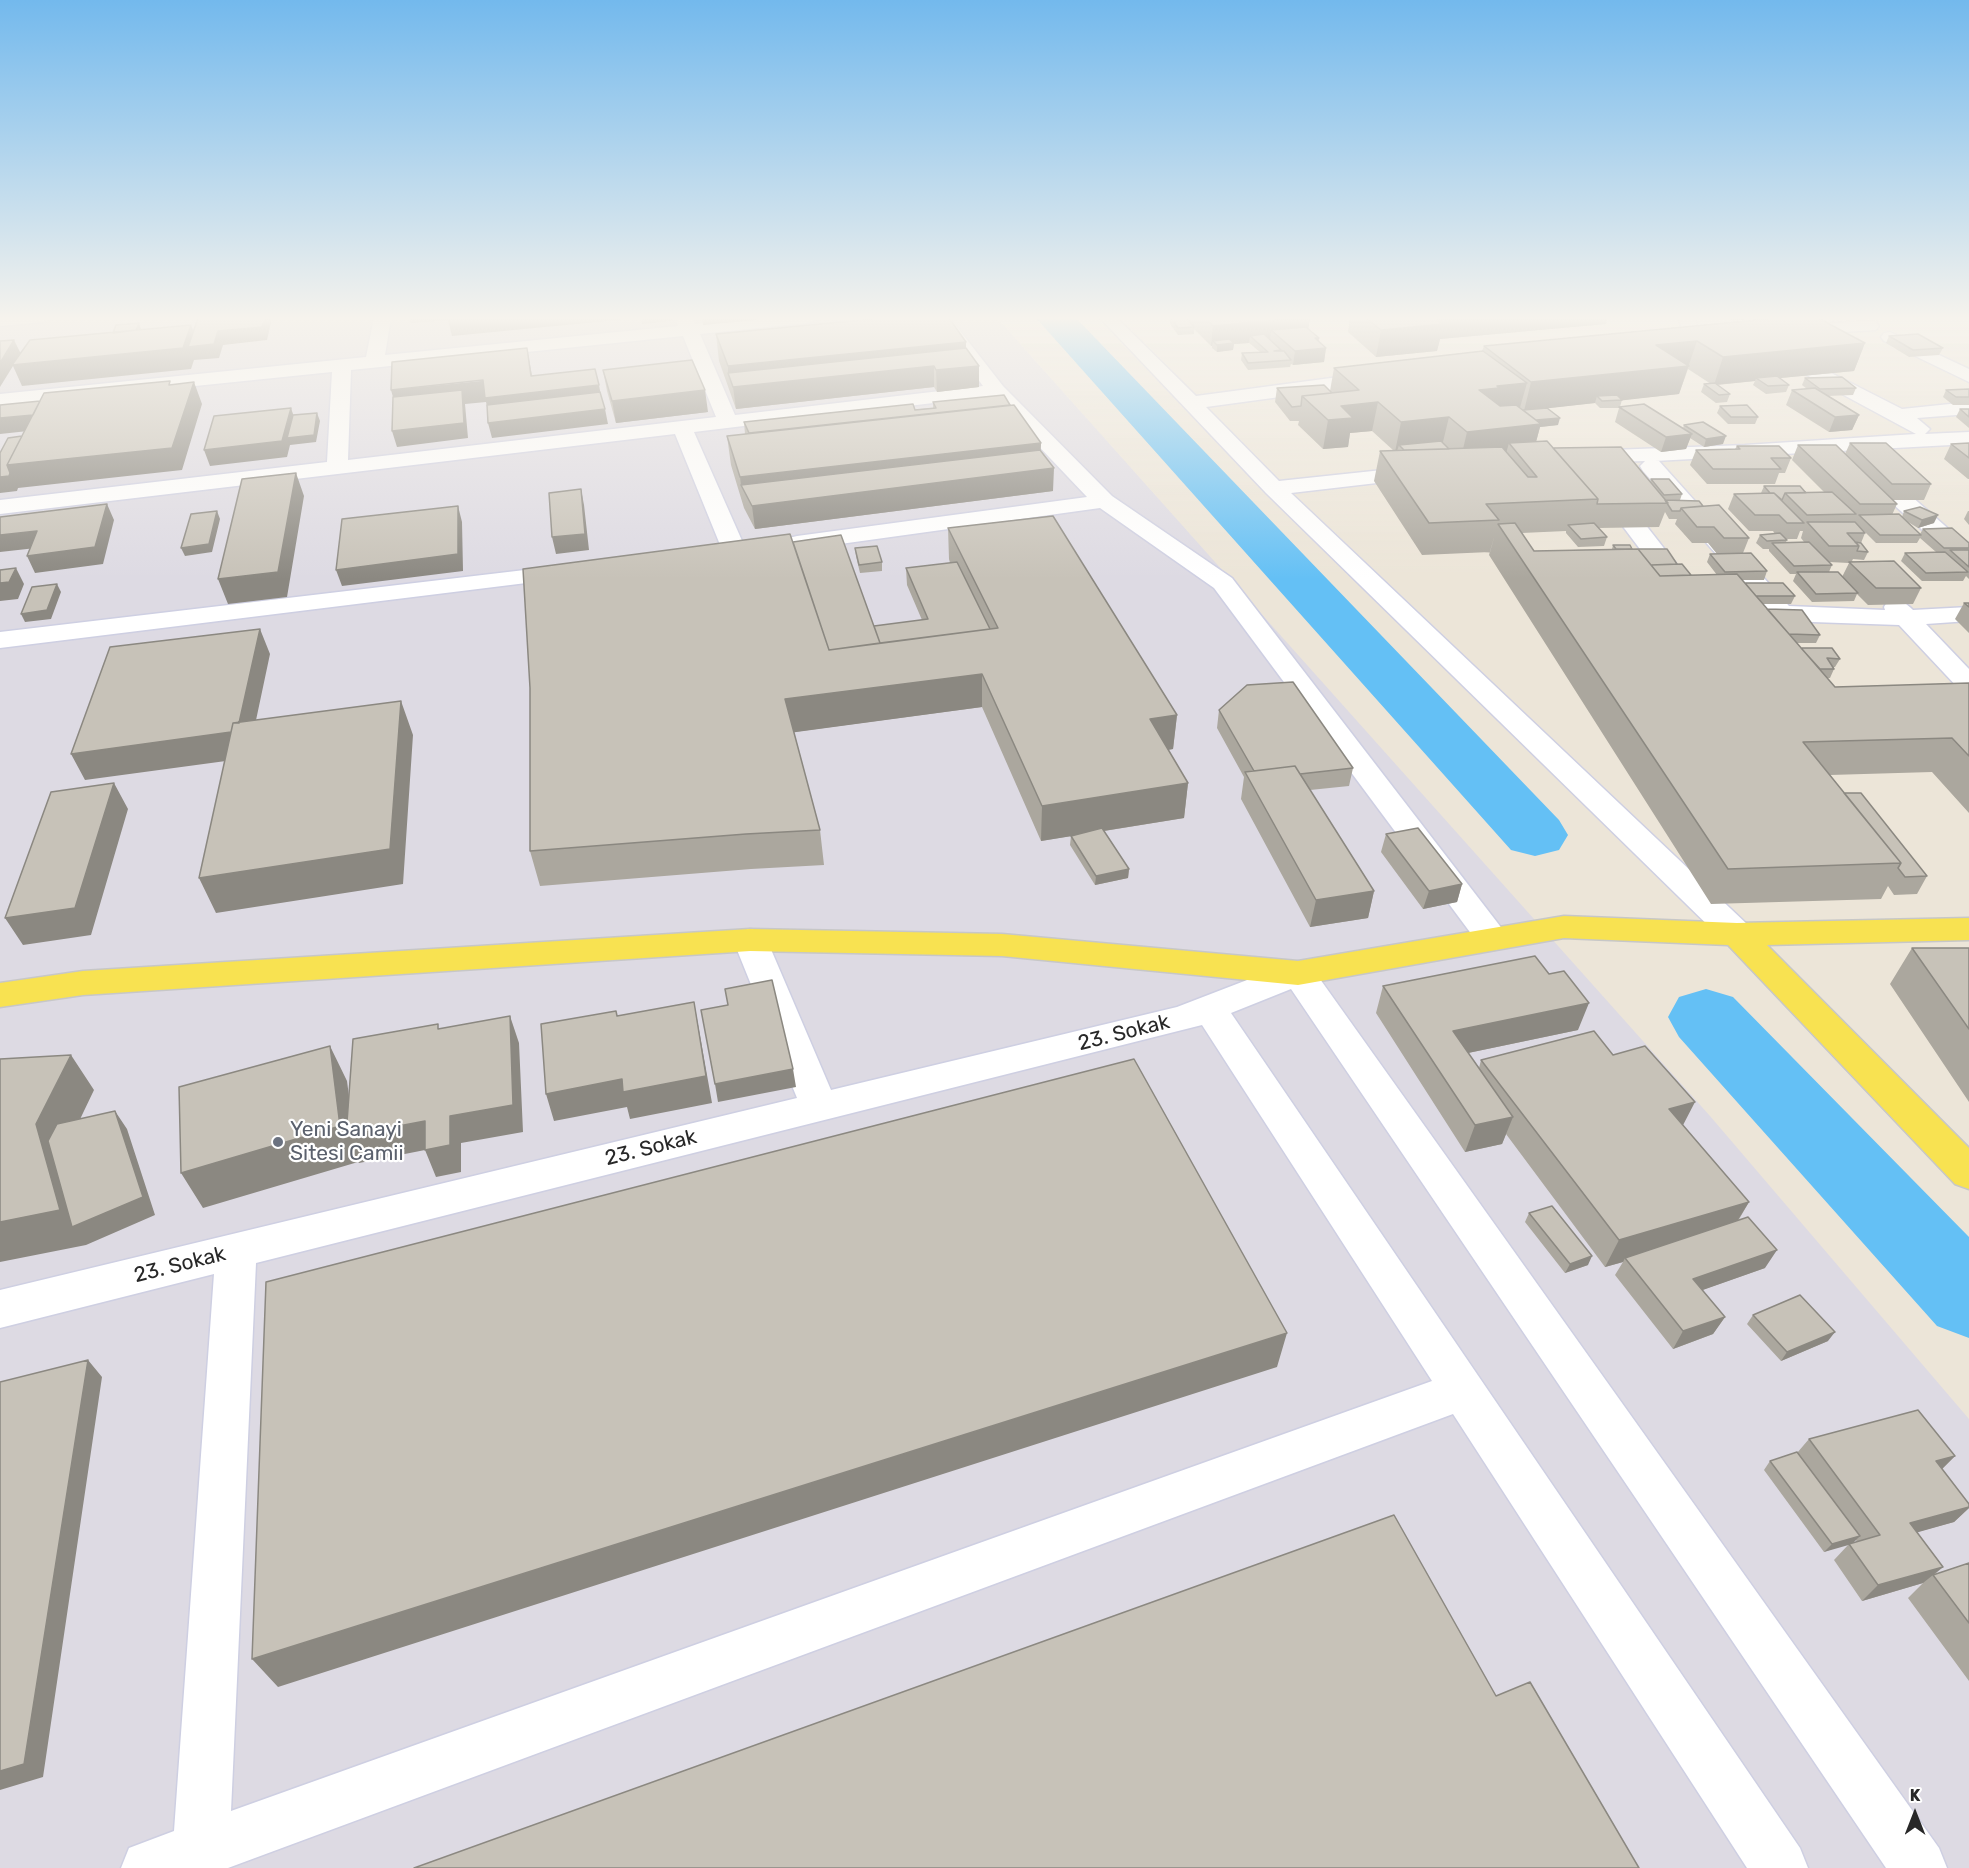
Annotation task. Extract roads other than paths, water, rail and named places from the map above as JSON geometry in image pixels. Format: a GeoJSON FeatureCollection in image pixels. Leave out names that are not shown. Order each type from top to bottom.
{"type":"FeatureCollection","features":[{"type":"Feature","properties":{"kind":"main road"},"geometry":{"type":"LineString","coordinates":[[0,995],[83,983],[448,957],[750,940],[1002,945],[1298,973],[1564,927],[1737,934],[1969,929]]}},
{"type":"Feature","properties":{"kind":"main road"},"geometry":{"type":"LineString","coordinates":[[1737,934],[1969,1173]]}},
{"type":"Feature","properties":{"kind":"main road"},"geometry":{"type":"LineString","coordinates":[[0,981],[83,983]]}},
{"type":"Feature","properties":{"kind":"street"},"geometry":{"type":"LineString","coordinates":[[337,468],[340,405]]}},
{"type":"Feature","properties":{"kind":"street"},"geometry":{"type":"LineString","coordinates":[[721,405],[729,423]]}},
{"type":"Feature","properties":{"kind":"street"},"geometry":{"type":"LineString","coordinates":[[0,507],[873,405]]}},
{"type":"Feature","properties":{"kind":"street"},"geometry":{"type":"LineString","coordinates":[[1011,405],[1104,501],[1223,584],[1493,939]]}},
{"type":"Feature","properties":{"kind":"street"},"geometry":{"type":"LineString","coordinates":[[1193,405],[1274,488],[1737,934]]}},
{"type":"Feature","properties":{"kind":"street"},"geometry":{"type":"LineString","coordinates":[[1883,405],[1934,438],[1969,457]]}},
{"type":"Feature","properties":{"kind":"street"},"geometry":{"type":"LineString","coordinates":[[1903,417],[1910,412],[1969,408]]}},
{"type":"Feature","properties":{"kind":"street"},"geometry":{"type":"LineString","coordinates":[[682,427],[755,549]]}},
{"type":"Feature","properties":{"kind":"street"},"geometry":{"type":"LineString","coordinates":[[1691,598],[1570,458],[1642,455],[1753,460],[1838,444],[1969,438]]}},
{"type":"Feature","properties":{"kind":"street"},"geometry":{"type":"LineString","coordinates":[[1838,444],[1969,559]]}},
{"type":"Feature","properties":{"kind":"street"},"geometry":{"type":"LineString","coordinates":[[1642,455],[1783,614]]}},
{"type":"Feature","properties":{"kind":"street"},"geometry":{"type":"LineString","coordinates":[[1274,488],[1435,471]]}},
{"type":"Feature","properties":{"kind":"street"},"geometry":{"type":"LineString","coordinates":[[712,554],[1104,501]]}},
{"type":"Feature","properties":{"kind":"street"},"geometry":{"type":"LineString","coordinates":[[0,640],[593,569]]}},
{"type":"Feature","properties":{"kind":"street"},"geometry":{"type":"LineString","coordinates":[[1883,593],[1969,684]]}},
{"type":"Feature","properties":{"kind":"street"},"geometry":{"type":"LineString","coordinates":[[1741,610],[1783,614],[1907,618],[1969,614]]}},
{"type":"Feature","properties":{"kind":"street"},"geometry":{"type":"LineString","coordinates":[[750,940],[819,1107]]}},
{"type":"Feature","properties":{"kind":"street"},"geometry":{"type":"LineString","coordinates":[[1298,973],[1919,1868]]}},
{"type":"Feature","properties":{"kind":"street","name":"23. Sokak"},"geometry":{"type":"LineString","coordinates":[[0,1309],[1184,1018],[1298,973]]}},
{"type":"Feature","properties":{"kind":"street"},"geometry":{"type":"LineString","coordinates":[[1209,1008],[1780,1868]]}},
{"type":"Feature","properties":{"kind":"street"},"geometry":{"type":"LineString","coordinates":[[200,1859],[236,1251]]}},
{"type":"Feature","properties":{"kind":"street"},"geometry":{"type":"LineString","coordinates":[[149,1868],[200,1859],[1463,1390]]}},
{"type":"Feature","properties":{"kind":"waterway"},"geometry":{"type":"LineString","coordinates":[[1136,405],[1535,835]]}},
{"type":"Feature","properties":{"kind":"waterway"},"geometry":{"type":"LineString","coordinates":[[1706,1017],[1969,1298]]}},
{"type":"Feature","properties":{"kind":"place","name":"Yeni Sanayi Sitesi Camii"},"geometry":{"type":"Point","coordinates":[278,1142]}}]}
